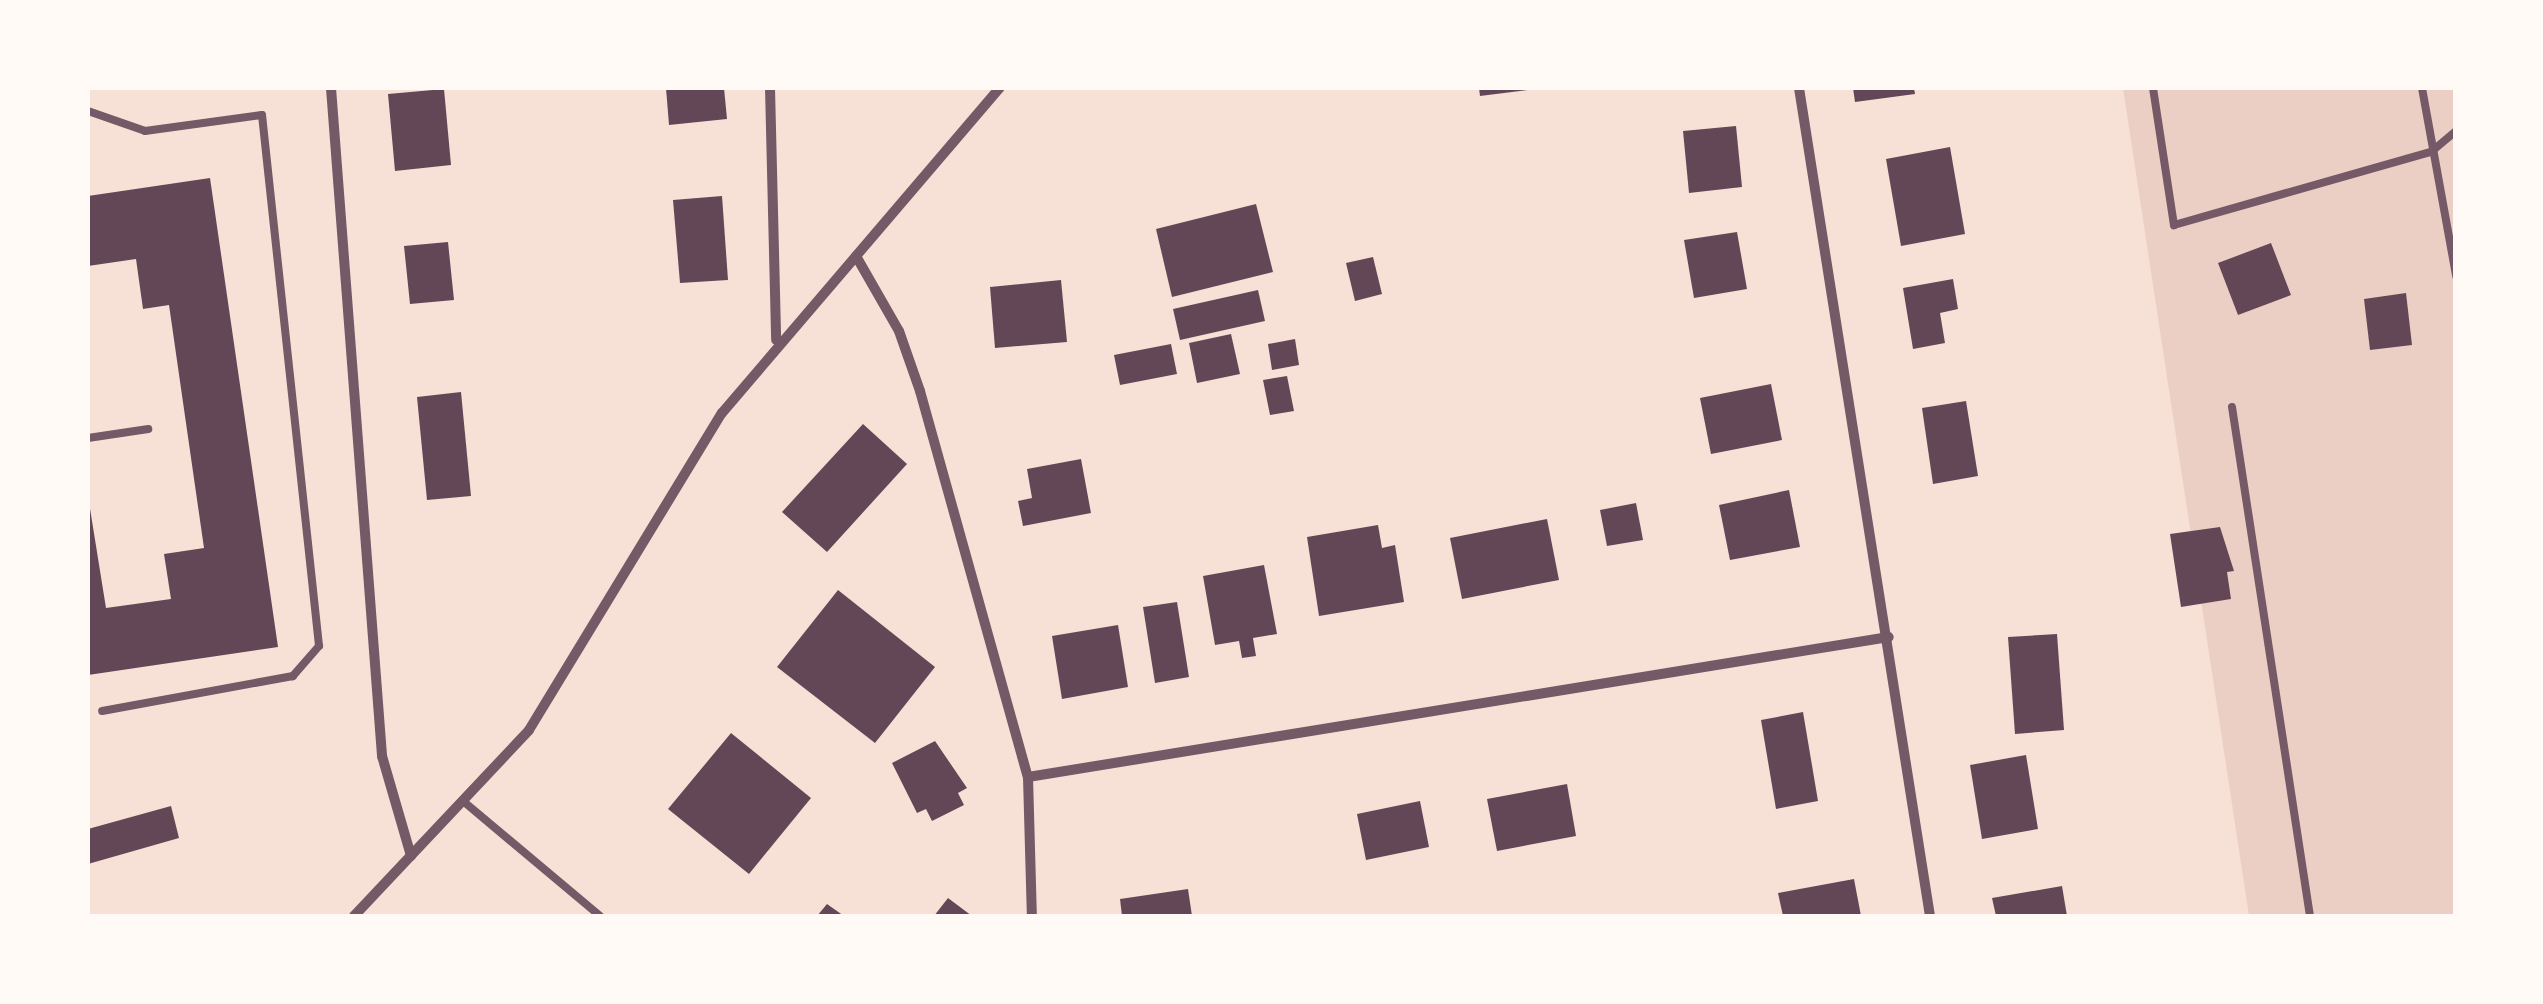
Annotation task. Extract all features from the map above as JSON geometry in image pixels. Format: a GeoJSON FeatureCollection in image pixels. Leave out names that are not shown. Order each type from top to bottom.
{"type":"FeatureCollection","features":[{"type":"Feature","properties":{"kind":"street"},"geometry":{"type":"LineString","coordinates":[[331,88],[382,756],[411,856]]}},
{"type":"Feature","properties":{"kind":"street"},"geometry":{"type":"LineString","coordinates":[[770,88],[776,341]]}},
{"type":"Feature","properties":{"kind":"street"},"geometry":{"type":"LineString","coordinates":[[354,916],[463,801],[568,677],[713,427],[776,341],[856,256],[1000,88]]}},
{"type":"Feature","properties":{"kind":"street"},"geometry":{"type":"LineString","coordinates":[[1798,88],[1889,637],[1930,916]]}},
{"type":"Feature","properties":{"kind":"street"},"geometry":{"type":"LineString","coordinates":[[856,256],[900,331],[920,390],[1028,777],[1032,916]]}},
{"type":"Feature","properties":{"kind":"street"},"geometry":{"type":"LineString","coordinates":[[1028,777],[1889,637]]}},
{"type":"Feature","properties":{"kind":"lane"},"geometry":{"type":"LineString","coordinates":[[2153,88],[2174,225],[2431,152],[2456,131]]}},
{"type":"Feature","properties":{"kind":"lane"},"geometry":{"type":"LineString","coordinates":[[2422,88],[2456,276]]}},
{"type":"Feature","properties":{"kind":"lane"},"geometry":{"type":"LineString","coordinates":[[88,110],[145,131],[262,115],[318,646],[293,676],[102,711]]}},
{"type":"Feature","properties":{"kind":"lane"},"geometry":{"type":"LineString","coordinates":[[2232,407],[2310,916]]}},
{"type":"Feature","properties":{"kind":"lane"},"geometry":{"type":"LineString","coordinates":[[88,438],[148,429]]}},
{"type":"Feature","properties":{"kind":"lane"},"geometry":{"type":"LineString","coordinates":[[463,801],[600,916]]}},
{"type":"Feature","properties":{"kind":"shaded area"},"geometry":{"type":"Polygon","coordinates":[[[2123,88],[2455,88],[2455,916],[2249,916],[2123,88]]]}},
{"type":"Feature","properties":{"kind":"building"},"geometry":{"type":"Polygon","coordinates":[[[666,88],[724,88],[727,119],[669,125],[666,88]]]}},
{"type":"Feature","properties":{"kind":"building"},"geometry":{"type":"Polygon","coordinates":[[[1479,88],[1527,88],[1527,90],[1480,96],[1479,88]]]}},
{"type":"Feature","properties":{"kind":"building"},"geometry":{"type":"Polygon","coordinates":[[[1853,88],[1914,88],[1915,94],[1855,102],[1853,88]]]}},
{"type":"Feature","properties":{"kind":"building"},"geometry":{"type":"Polygon","coordinates":[[[444,89],[451,165],[395,171],[388,94],[444,89]]]}},
{"type":"Feature","properties":{"kind":"building"},"geometry":{"type":"Polygon","coordinates":[[[1736,126],[1742,187],[1689,193],[1683,131],[1736,126]]]}},
{"type":"Feature","properties":{"kind":"building"},"geometry":{"type":"Polygon","coordinates":[[[1950,147],[1965,234],[1901,246],[1886,159],[1950,147]]]}},
{"type":"Feature","properties":{"kind":"building"},"geometry":{"type":"Polygon","coordinates":[[[210,178],[278,647],[88,675],[88,496],[106,608],[171,599],[164,554],[204,548],[169,305],[143,309],[136,259],[88,266],[88,196],[210,178]]]}},
{"type":"Feature","properties":{"kind":"building"},"geometry":{"type":"Polygon","coordinates":[[[722,196],[728,280],[680,283],[673,200],[722,196]]]}},
{"type":"Feature","properties":{"kind":"building"},"geometry":{"type":"Polygon","coordinates":[[[1256,204],[1273,272],[1172,297],[1156,229],[1256,204]]]}},
{"type":"Feature","properties":{"kind":"building"},"geometry":{"type":"Polygon","coordinates":[[[1737,232],[1747,289],[1694,298],[1684,240],[1737,232]]]}},
{"type":"Feature","properties":{"kind":"building"},"geometry":{"type":"Polygon","coordinates":[[[448,242],[454,300],[410,304],[404,246],[448,242]]]}},
{"type":"Feature","properties":{"kind":"building"},"geometry":{"type":"Polygon","coordinates":[[[2271,243],[2291,295],[2238,315],[2218,263],[2271,243]]]}},
{"type":"Feature","properties":{"kind":"building"},"geometry":{"type":"Polygon","coordinates":[[[1373,257],[1382,294],[1355,301],[1346,263],[1373,257]]]}},
{"type":"Feature","properties":{"kind":"building"},"geometry":{"type":"Polygon","coordinates":[[[1953,279],[1958,309],[1940,313],[1945,343],[1913,349],[1903,288],[1953,279]]]}},
{"type":"Feature","properties":{"kind":"building"},"geometry":{"type":"Polygon","coordinates":[[[1061,280],[1067,342],[995,348],[990,287],[1061,280]]]}},
{"type":"Feature","properties":{"kind":"building"},"geometry":{"type":"Polygon","coordinates":[[[1258,290],[1265,321],[1180,340],[1173,309],[1258,290]]]}},
{"type":"Feature","properties":{"kind":"building"},"geometry":{"type":"Polygon","coordinates":[[[2406,293],[2412,345],[2370,350],[2364,299],[2406,293]]]}},
{"type":"Feature","properties":{"kind":"building"},"geometry":{"type":"Polygon","coordinates":[[[1231,334],[1240,374],[1197,383],[1189,343],[1231,334]]]}},
{"type":"Feature","properties":{"kind":"building"},"geometry":{"type":"Polygon","coordinates":[[[1295,339],[1299,365],[1272,370],[1268,344],[1295,339]]]}},
{"type":"Feature","properties":{"kind":"building"},"geometry":{"type":"Polygon","coordinates":[[[1171,344],[1177,374],[1120,385],[1114,355],[1171,344]]]}},
{"type":"Feature","properties":{"kind":"building"},"geometry":{"type":"Polygon","coordinates":[[[1287,376],[1294,411],[1270,415],[1263,380],[1287,376]]]}},
{"type":"Feature","properties":{"kind":"building"},"geometry":{"type":"Polygon","coordinates":[[[1771,384],[1782,440],[1711,454],[1700,398],[1771,384]]]}},
{"type":"Feature","properties":{"kind":"building"},"geometry":{"type":"Polygon","coordinates":[[[461,392],[471,496],[427,500],[417,397],[461,392]]]}},
{"type":"Feature","properties":{"kind":"building"},"geometry":{"type":"Polygon","coordinates":[[[1966,401],[1978,476],[1933,484],[1922,408],[1966,401]]]}},
{"type":"Feature","properties":{"kind":"building"},"geometry":{"type":"Polygon","coordinates":[[[863,424],[907,464],[827,552],[782,512],[863,424]]]}},
{"type":"Feature","properties":{"kind":"building"},"geometry":{"type":"Polygon","coordinates":[[[1081,459],[1091,513],[1023,526],[1018,501],[1032,498],[1027,469],[1081,459]]]}},
{"type":"Feature","properties":{"kind":"building"},"geometry":{"type":"Polygon","coordinates":[[[1789,490],[1800,547],[1730,560],[1719,505],[1789,490]]]}},
{"type":"Feature","properties":{"kind":"building"},"geometry":{"type":"Polygon","coordinates":[[[1636,503],[1643,540],[1607,546],[1600,510],[1636,503]]]}},
{"type":"Feature","properties":{"kind":"building"},"geometry":{"type":"Polygon","coordinates":[[[1547,519],[1559,580],[1462,599],[1450,538],[1547,519]]]}},
{"type":"Feature","properties":{"kind":"building"},"geometry":{"type":"Polygon","coordinates":[[[1378,525],[1382,548],[1395,545],[1404,602],[1319,616],[1307,537],[1378,525]]]}},
{"type":"Feature","properties":{"kind":"building"},"geometry":{"type":"Polygon","coordinates":[[[2220,527],[2234,571],[2227,572],[2231,599],[2181,607],[2170,534],[2220,527]]]}},
{"type":"Feature","properties":{"kind":"building"},"geometry":{"type":"Polygon","coordinates":[[[1264,565],[1277,634],[1253,638],[1256,656],[1242,658],[1239,641],[1215,645],[1203,576],[1264,565]]]}},
{"type":"Feature","properties":{"kind":"building"},"geometry":{"type":"Polygon","coordinates":[[[838,590],[935,667],[875,743],[777,667],[838,590]]]}},
{"type":"Feature","properties":{"kind":"building"},"geometry":{"type":"Polygon","coordinates":[[[1177,602],[1189,677],[1155,683],[1143,607],[1177,602]]]}},
{"type":"Feature","properties":{"kind":"building"},"geometry":{"type":"Polygon","coordinates":[[[1118,625],[1128,687],[1062,699],[1052,636],[1118,625]]]}},
{"type":"Feature","properties":{"kind":"building"},"geometry":{"type":"Polygon","coordinates":[[[2057,634],[2064,730],[2015,734],[2008,637],[2057,634]]]}},
{"type":"Feature","properties":{"kind":"building"},"geometry":{"type":"Polygon","coordinates":[[[1803,712],[1818,801],[1776,809],[1761,720],[1803,712]]]}},
{"type":"Feature","properties":{"kind":"building"},"geometry":{"type":"Polygon","coordinates":[[[731,733],[811,798],[749,874],[668,809],[731,733]]]}},
{"type":"Feature","properties":{"kind":"building"},"geometry":{"type":"Polygon","coordinates":[[[935,741],[967,788],[958,793],[964,805],[932,821],[926,809],[917,813],[892,763],[935,741]]]}},
{"type":"Feature","properties":{"kind":"building"},"geometry":{"type":"Polygon","coordinates":[[[2026,755],[2038,829],[1982,839],[1970,765],[2026,755]]]}},
{"type":"Feature","properties":{"kind":"building"},"geometry":{"type":"Polygon","coordinates":[[[1567,784],[1576,836],[1497,851],[1487,799],[1567,784]]]}},
{"type":"Feature","properties":{"kind":"building"},"geometry":{"type":"Polygon","coordinates":[[[1420,801],[1429,847],[1366,860],[1357,814],[1420,801]]]}},
{"type":"Feature","properties":{"kind":"building"},"geometry":{"type":"Polygon","coordinates":[[[171,806],[179,838],[88,864],[88,829],[171,806]]]}},
{"type":"Feature","properties":{"kind":"building"},"geometry":{"type":"Polygon","coordinates":[[[1854,879],[1861,916],[1783,916],[1778,893],[1854,879]]]}},
{"type":"Feature","properties":{"kind":"building"},"geometry":{"type":"Polygon","coordinates":[[[2062,886],[2067,916],[1996,916],[1992,898],[2062,886]]]}},
{"type":"Feature","properties":{"kind":"building"},"geometry":{"type":"Polygon","coordinates":[[[1188,889],[1192,916],[1122,916],[1120,899],[1188,889]]]}},
{"type":"Feature","properties":{"kind":"building"},"geometry":{"type":"Polygon","coordinates":[[[948,898],[972,916],[934,916],[948,898]]]}},
{"type":"Feature","properties":{"kind":"building"},"geometry":{"type":"Polygon","coordinates":[[[827,904],[844,916],[817,916],[827,904]]]}}]}
